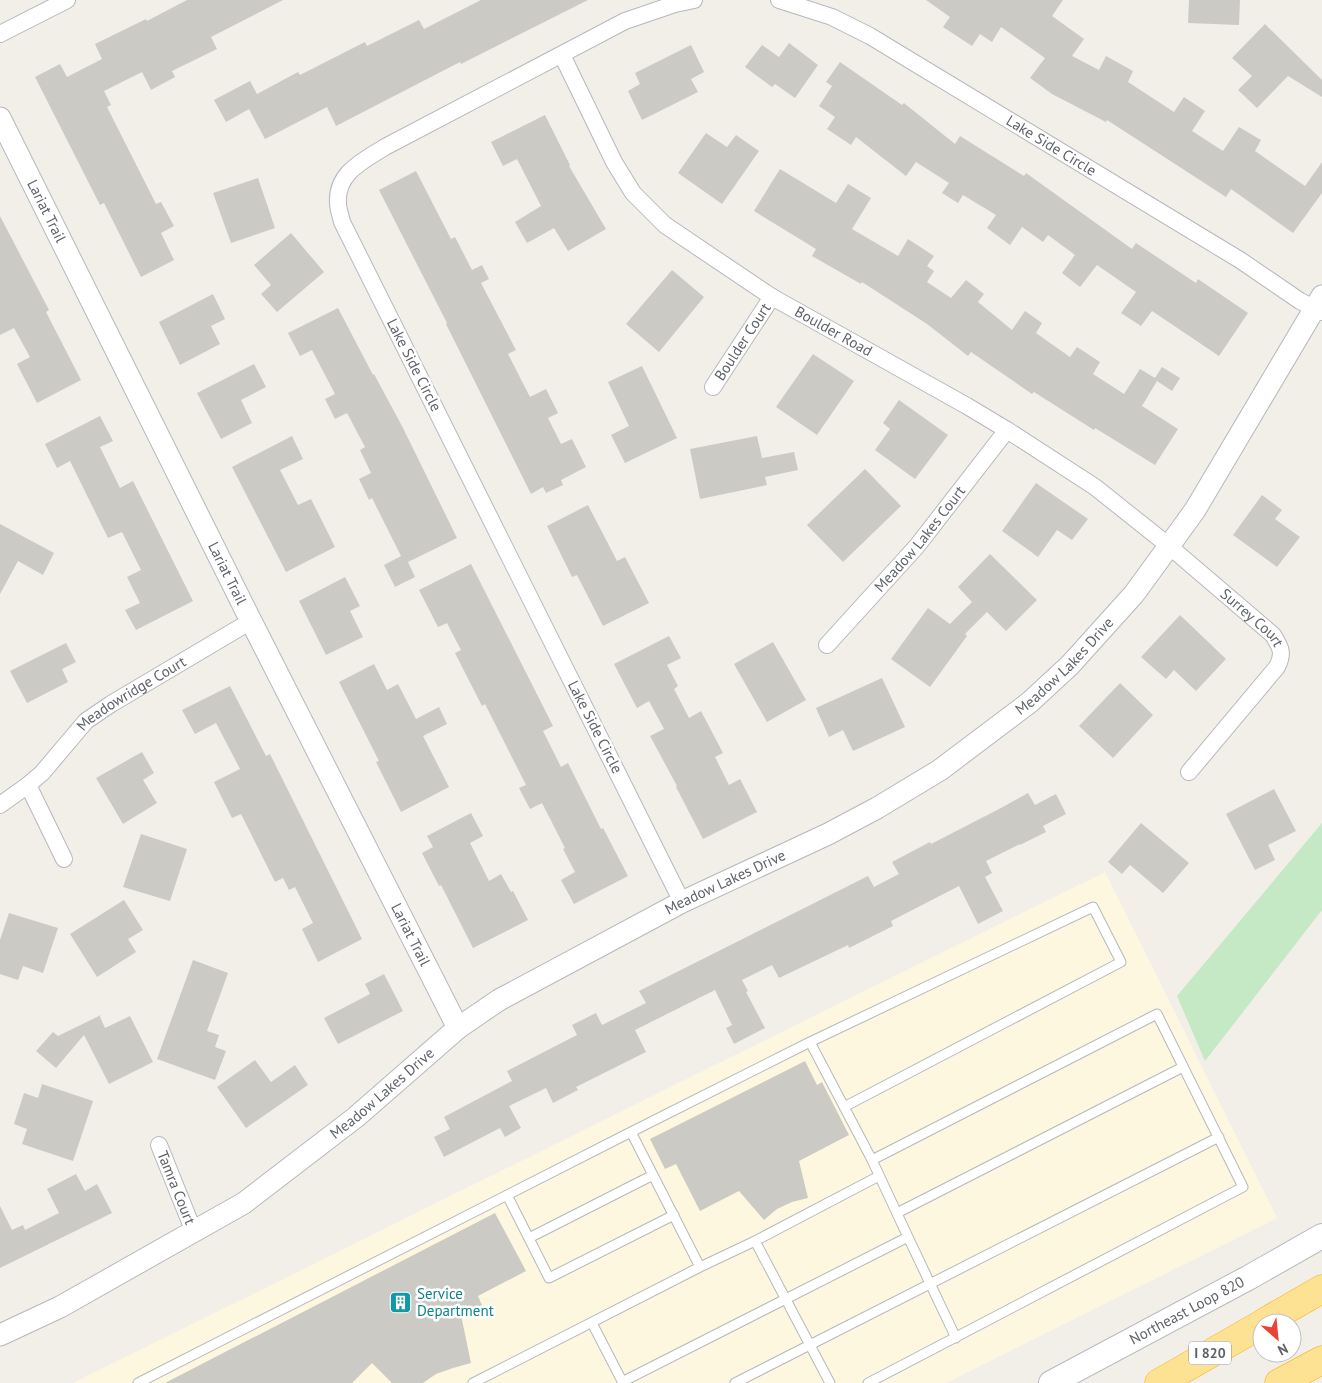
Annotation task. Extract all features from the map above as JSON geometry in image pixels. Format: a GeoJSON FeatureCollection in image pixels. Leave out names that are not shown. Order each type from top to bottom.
{"type":"FeatureCollection","features":[{"type":"Feature","properties":{"kind":"highway","name":"I 820"},"geometry":{"type":"LineString","coordinates":[[1280,1313],[1322,1289]]}},
{"type":"Feature","properties":{"kind":"highway","name":"I 820"},"geometry":{"type":"LineString","coordinates":[[1158,1383],[1252,1329]]}},
{"type":"Feature","properties":{"kind":"highway"},"geometry":{"type":"LineString","coordinates":[[1279,1383],[1322,1360]]}},
{"type":"Feature","properties":{"kind":"main road","name":"Northeast Loop 820"},"geometry":{"type":"LineString","coordinates":[[1050,1383],[1248,1278],[1322,1236]]}},
{"type":"Feature","properties":{"kind":"street"},"geometry":{"type":"LineString","coordinates":[[0,34],[67,0]]}},
{"type":"Feature","properties":{"kind":"street","name":"Lake Side Circle"},"geometry":{"type":"LineString","coordinates":[[682,902],[342,222],[338,204],[340,187],[344,177],[352,169],[385,146],[625,21],[674,4],[694,0]]}},
{"type":"Feature","properties":{"kind":"street","name":"Lake Side Circle"},"geometry":{"type":"LineString","coordinates":[[778,0],[832,17],[870,36],[1240,260],[1300,301],[1320,305]]}},
{"type":"Feature","properties":{"kind":"street","name":"Boulder Road"},"geometry":{"type":"LineString","coordinates":[[562,55],[614,162],[633,193],[665,225],[772,297],[967,406],[1096,486],[1169,546]]}},
{"type":"Feature","properties":{"kind":"street","name":"Lariat Trail"},"geometry":{"type":"LineString","coordinates":[[0,118],[251,621],[458,1028]]}},
{"type":"Feature","properties":{"kind":"street","name":"Boulder Court"},"geometry":{"type":"LineString","coordinates":[[713,387],[772,297]]}},
{"type":"Feature","properties":{"kind":"street","name":"Meadow Lakes Drive"},"geometry":{"type":"LineString","coordinates":[[0,1335],[60,1307],[244,1203],[356,1116],[458,1028],[499,1000],[682,902],[828,834],[877,808],[940,770],[1030,702],[1070,666],[1134,594],[1195,510],[1320,305]]}},
{"type":"Feature","properties":{"kind":"street","name":"Meadow Lakes Court"},"geometry":{"type":"LineString","coordinates":[[828,645],[917,546],[1007,430]]}},
{"type":"Feature","properties":{"kind":"street","name":"Surrey Court"},"geometry":{"type":"LineString","coordinates":[[1169,546],[1273,635],[1280,647],[1282,657],[1278,667],[1189,772]]}},
{"type":"Feature","properties":{"kind":"street","name":"Meadowridge Court"},"geometry":{"type":"LineString","coordinates":[[0,805],[42,773],[86,721],[111,704],[251,621]]}},
{"type":"Feature","properties":{"kind":"street"},"geometry":{"type":"LineString","coordinates":[[28,785],[64,859]]}},
{"type":"Feature","properties":{"kind":"street","name":"Tamra Court"},"geometry":{"type":"LineString","coordinates":[[159,1145],[194,1232]]}},
{"type":"Feature","properties":{"kind":"lane"},"geometry":{"type":"LineString","coordinates":[[138,1383],[810,1042],[1093,907],[1121,962],[844,1107]]}},
{"type":"Feature","properties":{"kind":"lane"},"geometry":{"type":"LineString","coordinates":[[868,1383],[1243,1187],[1157,1014],[872,1160]]}},
{"type":"Feature","properties":{"kind":"lane"},"geometry":{"type":"LineString","coordinates":[[810,1042],[872,1160],[956,1338]]}},
{"type":"Feature","properties":{"kind":"lane"},"geometry":{"type":"LineString","coordinates":[[897,1213],[1183,1067]]}},
{"type":"Feature","properties":{"kind":"lane"},"geometry":{"type":"LineString","coordinates":[[631,1132],[700,1267]]}},
{"type":"Feature","properties":{"kind":"lane"},"geometry":{"type":"LineString","coordinates":[[735,1383],[1219,1137]]}},
{"type":"Feature","properties":{"kind":"lane"},"geometry":{"type":"LineString","coordinates":[[529,1238],[654,1175]]}},
{"type":"Feature","properties":{"kind":"lane"},"geometry":{"type":"LineString","coordinates":[[473,1383],[700,1267],[755,1241],[879,1176]]}},
{"type":"Feature","properties":{"kind":"lane"},"geometry":{"type":"LineString","coordinates":[[507,1195],[549,1278],[674,1215]]}},
{"type":"Feature","properties":{"kind":"lane"},"geometry":{"type":"LineString","coordinates":[[592,1323],[622,1382],[908,1237]]}},
{"type":"Feature","properties":{"kind":"lane"},"geometry":{"type":"LineString","coordinates":[[755,1241],[830,1383]]}},
{"type":"Feature","properties":{"kind":"shaded area"},"geometry":{"type":"Polygon","coordinates":[[[1105,872],[1277,1218],[946,1383],[73,1383],[1105,872]]]}},
{"type":"Feature","properties":{"kind":"green space"},"geometry":{"type":"Polygon","coordinates":[[[1322,823],[1322,910],[1205,1061],[1177,996],[1322,823]]]}},
{"type":"Feature","properties":{"kind":"building"},"geometry":{"type":"Polygon","coordinates":[[[187,0],[283,0],[211,37],[217,49],[172,71],[175,77],[151,90],[142,72],[104,91],[111,105],[107,107],[156,204],[161,202],[174,226],[161,233],[174,260],[141,277],[104,203],[100,205],[35,77],[60,64],[67,77],[102,59],[95,44],[146,19],[147,21],[187,0]]]}},
{"type":"Feature","properties":{"kind":"building"},"geometry":{"type":"Polygon","coordinates":[[[481,0],[588,0],[461,64],[460,62],[336,126],[327,107],[265,139],[249,109],[226,122],[214,100],[250,81],[257,94],[298,72],[300,75],[365,42],[367,46],[419,20],[424,29],[481,0]]]}},
{"type":"Feature","properties":{"kind":"building"},"geometry":{"type":"Polygon","coordinates":[[[926,0],[1063,0],[1052,16],[1084,39],[1072,56],[1099,70],[1106,56],[1133,71],[1128,82],[1174,112],[1184,97],[1205,111],[1192,131],[1223,151],[1239,127],[1261,140],[1255,151],[1305,186],[1322,162],[1322,193],[1293,233],[1231,189],[1226,197],[1107,120],[1106,122],[1052,94],[1030,78],[1045,58],[1001,27],[992,42],[980,34],[972,46],[943,27],[950,17],[926,0]]]}},
{"type":"Feature","properties":{"kind":"building"},"geometry":{"type":"Polygon","coordinates":[[[1189,0],[1240,0],[1239,25],[1188,23],[1189,0]]]}},
{"type":"Feature","properties":{"kind":"building"},"geometry":{"type":"Polygon","coordinates":[[[1265,24],[1322,80],[1322,97],[1288,76],[1257,108],[1238,90],[1252,76],[1232,58],[1265,24]]]}},
{"type":"Feature","properties":{"kind":"building"},"geometry":{"type":"Polygon","coordinates":[[[789,43],[818,65],[795,98],[775,84],[772,87],[745,67],[762,45],[779,57],[789,43]]]}},
{"type":"Feature","properties":{"kind":"building"},"geometry":{"type":"Polygon","coordinates":[[[691,45],[704,72],[691,79],[698,92],[642,120],[628,91],[640,84],[635,73],[691,45]]]}},
{"type":"Feature","properties":{"kind":"building"},"geometry":{"type":"Polygon","coordinates":[[[840,62],[902,105],[904,103],[955,144],[960,136],[1024,176],[1026,173],[1132,249],[1136,243],[1196,283],[1198,279],[1248,313],[1219,356],[1152,311],[1141,326],[1121,313],[1136,292],[1097,265],[1080,287],[1062,273],[1075,255],[1048,235],[1043,242],[1022,227],[1010,245],[987,228],[996,215],[963,195],[958,203],[942,193],[949,183],[916,162],[906,176],[856,137],[851,145],[827,129],[835,117],[819,106],[832,86],[826,82],[840,62]]]}},
{"type":"Feature","properties":{"kind":"building"},"geometry":{"type":"Polygon","coordinates":[[[545,115],[569,166],[606,229],[568,251],[554,228],[527,243],[515,222],[541,206],[517,159],[503,166],[491,142],[545,115]]]}},
{"type":"Feature","properties":{"kind":"building"},"geometry":{"type":"Polygon","coordinates":[[[706,133],[727,147],[736,135],[759,151],[722,204],[678,173],[706,133]]]}},
{"type":"Feature","properties":{"kind":"building"},"geometry":{"type":"Polygon","coordinates":[[[780,169],[836,203],[848,184],[871,198],[852,229],[898,256],[908,239],[934,256],[927,266],[934,271],[927,282],[951,298],[966,280],[984,294],[978,302],[1012,330],[1025,311],[1042,323],[1036,333],[1070,357],[1077,347],[1100,362],[1093,374],[1124,394],[1140,369],[1155,378],[1162,367],[1180,378],[1172,391],[1157,381],[1142,406],[1178,429],[1155,465],[1095,428],[1094,430],[1034,392],[1032,394],[971,352],[968,356],[927,324],[862,282],[861,284],[812,256],[816,249],[754,211],[780,169]]]}},
{"type":"Feature","properties":{"kind":"building"},"geometry":{"type":"Polygon","coordinates":[[[416,171],[451,239],[455,237],[472,270],[482,265],[489,279],[481,283],[516,350],[508,354],[530,397],[546,389],[558,413],[548,418],[561,444],[572,439],[586,467],[561,480],[563,485],[546,493],[543,487],[531,494],[379,190],[416,171]]]}},
{"type":"Feature","properties":{"kind":"building"},"geometry":{"type":"Polygon","coordinates":[[[258,178],[275,228],[231,243],[213,193],[258,178]]]}},
{"type":"Feature","properties":{"kind":"building"},"geometry":{"type":"Polygon","coordinates":[[[0,216],[49,310],[46,312],[81,380],[37,403],[17,364],[30,357],[14,328],[0,335],[0,216]]]}},
{"type":"Feature","properties":{"kind":"building"},"geometry":{"type":"Polygon","coordinates":[[[291,233],[324,272],[277,312],[261,294],[271,285],[254,265],[291,233]]]}},
{"type":"Feature","properties":{"kind":"building"},"geometry":{"type":"Polygon","coordinates":[[[672,270],[704,297],[659,352],[626,324],[672,270]]]}},
{"type":"Feature","properties":{"kind":"building"},"geometry":{"type":"Polygon","coordinates":[[[213,294],[225,319],[211,326],[220,344],[180,365],[159,322],[213,294]]]}},
{"type":"Feature","properties":{"kind":"building"},"geometry":{"type":"Polygon","coordinates":[[[338,308],[403,428],[457,538],[408,562],[415,577],[395,587],[384,565],[401,556],[372,498],[369,500],[359,479],[371,473],[360,450],[365,447],[347,413],[335,419],[325,399],[335,394],[312,350],[300,356],[288,333],[338,308]]]}},
{"type":"Feature","properties":{"kind":"building"},"geometry":{"type":"Polygon","coordinates":[[[813,354],[854,381],[817,435],[776,407],[813,354]]]}},
{"type":"Feature","properties":{"kind":"building"},"geometry":{"type":"Polygon","coordinates":[[[254,364],[266,387],[241,400],[252,423],[221,439],[197,393],[254,364]]]}},
{"type":"Feature","properties":{"kind":"building"},"geometry":{"type":"Polygon","coordinates":[[[642,366],[677,438],[625,463],[611,435],[629,426],[608,382],[642,366]]]}},
{"type":"Feature","properties":{"kind":"building"},"geometry":{"type":"Polygon","coordinates":[[[899,400],[948,435],[915,479],[875,450],[890,429],[883,423],[899,400]]]}},
{"type":"Feature","properties":{"kind":"building"},"geometry":{"type":"Polygon","coordinates":[[[100,416],[113,441],[100,447],[120,488],[133,481],[193,601],[136,630],[125,610],[140,603],[127,577],[141,570],[122,532],[108,538],[70,461],[57,468],[45,444],[100,416]]]}},
{"type":"Feature","properties":{"kind":"building"},"geometry":{"type":"Polygon","coordinates":[[[292,436],[303,459],[280,470],[298,505],[311,499],[335,547],[286,572],[232,467],[292,436]]]}},
{"type":"Feature","properties":{"kind":"building"},"geometry":{"type":"Polygon","coordinates":[[[757,436],[762,458],[794,452],[798,470],[765,477],[767,485],[700,499],[690,449],[757,436]]]}},
{"type":"Feature","properties":{"kind":"building"},"geometry":{"type":"Polygon","coordinates":[[[865,469],[901,506],[843,562],[807,525],[865,469]]]}},
{"type":"Feature","properties":{"kind":"building"},"geometry":{"type":"Polygon","coordinates":[[[1036,483],[1088,519],[1072,540],[1057,530],[1038,557],[1002,531],[1036,483]]]}},
{"type":"Feature","properties":{"kind":"building"},"geometry":{"type":"Polygon","coordinates":[[[1262,495],[1282,510],[1275,519],[1300,537],[1277,567],[1233,535],[1262,495]]]}},
{"type":"Feature","properties":{"kind":"building"},"geometry":{"type":"Polygon","coordinates":[[[588,505],[617,561],[625,557],[649,603],[603,626],[577,575],[572,577],[547,526],[588,505]]]}},
{"type":"Feature","properties":{"kind":"building"},"geometry":{"type":"Polygon","coordinates":[[[0,524],[54,553],[43,575],[18,561],[0,594],[0,524]]]}},
{"type":"Feature","properties":{"kind":"building"},"geometry":{"type":"Polygon","coordinates":[[[990,554],[1037,600],[1006,631],[987,612],[965,634],[967,636],[930,687],[891,659],[928,608],[950,624],[972,602],[958,587],[990,554]]]}},
{"type":"Feature","properties":{"kind":"building"},"geometry":{"type":"Polygon","coordinates":[[[471,564],[553,726],[543,731],[561,767],[568,763],[601,829],[603,828],[628,876],[574,904],[561,880],[575,872],[563,849],[565,848],[542,803],[530,809],[519,788],[526,785],[485,704],[482,706],[455,653],[461,650],[447,623],[438,627],[419,590],[471,564]]]}},
{"type":"Feature","properties":{"kind":"building"},"geometry":{"type":"Polygon","coordinates":[[[345,577],[360,606],[350,611],[363,637],[326,655],[299,601],[345,577]]]}},
{"type":"Feature","properties":{"kind":"building"},"geometry":{"type":"Polygon","coordinates":[[[1180,615],[1226,659],[1196,691],[1174,670],[1166,679],[1141,657],[1180,615]]]}},
{"type":"Feature","properties":{"kind":"building"},"geometry":{"type":"Polygon","coordinates":[[[669,636],[681,658],[667,665],[678,686],[674,689],[689,718],[701,711],[723,753],[715,757],[729,785],[740,779],[757,812],[703,839],[650,736],[664,729],[649,701],[637,708],[614,664],[669,636]]]}},
{"type":"Feature","properties":{"kind":"building"},"geometry":{"type":"Polygon","coordinates":[[[773,642],[806,700],[767,722],[734,664],[773,642]]]}},
{"type":"Feature","properties":{"kind":"building"},"geometry":{"type":"Polygon","coordinates":[[[66,643],[76,662],[62,669],[68,682],[27,703],[10,671],[66,643]]]}},
{"type":"Feature","properties":{"kind":"building"},"geometry":{"type":"Polygon","coordinates":[[[374,664],[387,690],[398,684],[416,719],[439,707],[447,724],[423,736],[449,787],[401,812],[376,762],[379,761],[339,682],[374,664]]]}},
{"type":"Feature","properties":{"kind":"building"},"geometry":{"type":"Polygon","coordinates":[[[882,678],[905,727],[853,751],[843,730],[829,737],[816,708],[882,678]]]}},
{"type":"Feature","properties":{"kind":"building"},"geometry":{"type":"Polygon","coordinates":[[[1120,683],[1153,715],[1113,758],[1079,726],[1120,683]]]}},
{"type":"Feature","properties":{"kind":"building"},"geometry":{"type":"Polygon","coordinates":[[[230,686],[266,756],[270,754],[362,939],[318,962],[302,929],[313,923],[295,887],[289,890],[283,878],[275,882],[241,814],[232,818],[214,782],[240,769],[216,723],[195,734],[182,710],[230,686]]]}},
{"type":"Feature","properties":{"kind":"building"},"geometry":{"type":"Polygon","coordinates":[[[142,752],[154,773],[143,780],[157,803],[123,824],[96,778],[142,752]]]}},
{"type":"Feature","properties":{"kind":"building"},"geometry":{"type":"Polygon","coordinates":[[[1274,789],[1296,831],[1268,845],[1275,860],[1255,870],[1226,814],[1274,789]]]}},
{"type":"Feature","properties":{"kind":"building"},"geometry":{"type":"Polygon","coordinates":[[[1028,793],[1035,805],[1056,794],[1066,814],[1043,826],[1046,832],[986,861],[992,873],[985,877],[1003,911],[978,924],[959,886],[891,921],[893,926],[849,948],[848,945],[779,978],[772,965],[742,980],[748,991],[746,992],[765,1028],[734,1044],[726,1028],[732,1025],[715,990],[635,1030],[646,1052],[576,1087],[578,1090],[553,1103],[546,1088],[509,1106],[521,1128],[505,1137],[500,1128],[444,1157],[434,1137],[450,1129],[444,1117],[512,1081],[507,1071],[577,1035],[572,1025],[596,1013],[602,1025],[646,1003],[639,991],[868,876],[874,887],[899,874],[892,862],[930,842],[931,844],[1028,793]]]}},
{"type":"Feature","properties":{"kind":"building"},"geometry":{"type":"Polygon","coordinates":[[[471,813],[483,836],[470,843],[489,881],[501,874],[511,892],[513,891],[528,920],[473,948],[441,885],[439,886],[422,853],[433,847],[427,836],[471,813]]]}},
{"type":"Feature","properties":{"kind":"building"},"geometry":{"type":"Polygon","coordinates":[[[1141,823],[1189,863],[1163,893],[1130,865],[1122,874],[1108,862],[1141,823]]]}},
{"type":"Feature","properties":{"kind":"building"},"geometry":{"type":"Polygon","coordinates":[[[141,834],[187,849],[170,901],[123,887],[141,834]]]}},
{"type":"Feature","properties":{"kind":"building"},"geometry":{"type":"Polygon","coordinates":[[[124,900],[143,930],[128,939],[136,952],[97,977],[70,934],[124,900]]]}},
{"type":"Feature","properties":{"kind":"building"},"geometry":{"type":"Polygon","coordinates":[[[9,913],[58,928],[43,973],[23,966],[18,980],[0,974],[0,940],[9,913]]]}},
{"type":"Feature","properties":{"kind":"building"},"geometry":{"type":"Polygon","coordinates":[[[193,960],[228,973],[207,1031],[219,1035],[215,1047],[226,1051],[215,1080],[157,1059],[193,960]]]}},
{"type":"Feature","properties":{"kind":"building"},"geometry":{"type":"Polygon","coordinates":[[[384,974],[403,1011],[338,1044],[324,1018],[370,994],[365,984],[384,974]]]}},
{"type":"Feature","properties":{"kind":"building"},"geometry":{"type":"Polygon","coordinates":[[[101,1015],[100,1017],[105,1028],[130,1016],[153,1062],[109,1084],[84,1035],[56,1068],[36,1051],[53,1032],[58,1036],[101,1015]]]}},
{"type":"Feature","properties":{"kind":"building"},"geometry":{"type":"Polygon","coordinates":[[[255,1060],[271,1082],[295,1065],[308,1085],[246,1128],[217,1087],[255,1060]]]}},
{"type":"Feature","properties":{"kind":"building"},"geometry":{"type":"Polygon","coordinates":[[[805,1061],[817,1085],[822,1082],[849,1135],[799,1161],[808,1198],[792,1202],[777,1209],[764,1220],[739,1191],[700,1211],[676,1164],[665,1169],[650,1139],[805,1061]]]}},
{"type":"Feature","properties":{"kind":"building"},"geometry":{"type":"Polygon","coordinates":[[[42,1084],[93,1101],[73,1161],[22,1144],[27,1129],[14,1124],[24,1093],[38,1098],[42,1084]]]}},
{"type":"Feature","properties":{"kind":"building"},"geometry":{"type":"Polygon","coordinates":[[[76,1174],[85,1191],[97,1184],[112,1213],[0,1268],[0,1206],[12,1230],[23,1225],[25,1230],[59,1213],[47,1189],[76,1174]]]}},
{"type":"Feature","properties":{"kind":"building","name":"Service Department"},"geometry":{"type":"Polygon","coordinates":[[[495,1213],[526,1271],[478,1296],[484,1310],[461,1315],[471,1363],[436,1374],[423,1383],[392,1383],[372,1363],[352,1383],[165,1383],[495,1213]]]}},
{"type":"Feature","properties":{"kind":"place","name":"Service Department"},"geometry":{"type":"Point","coordinates":[401,1303]}}]}
